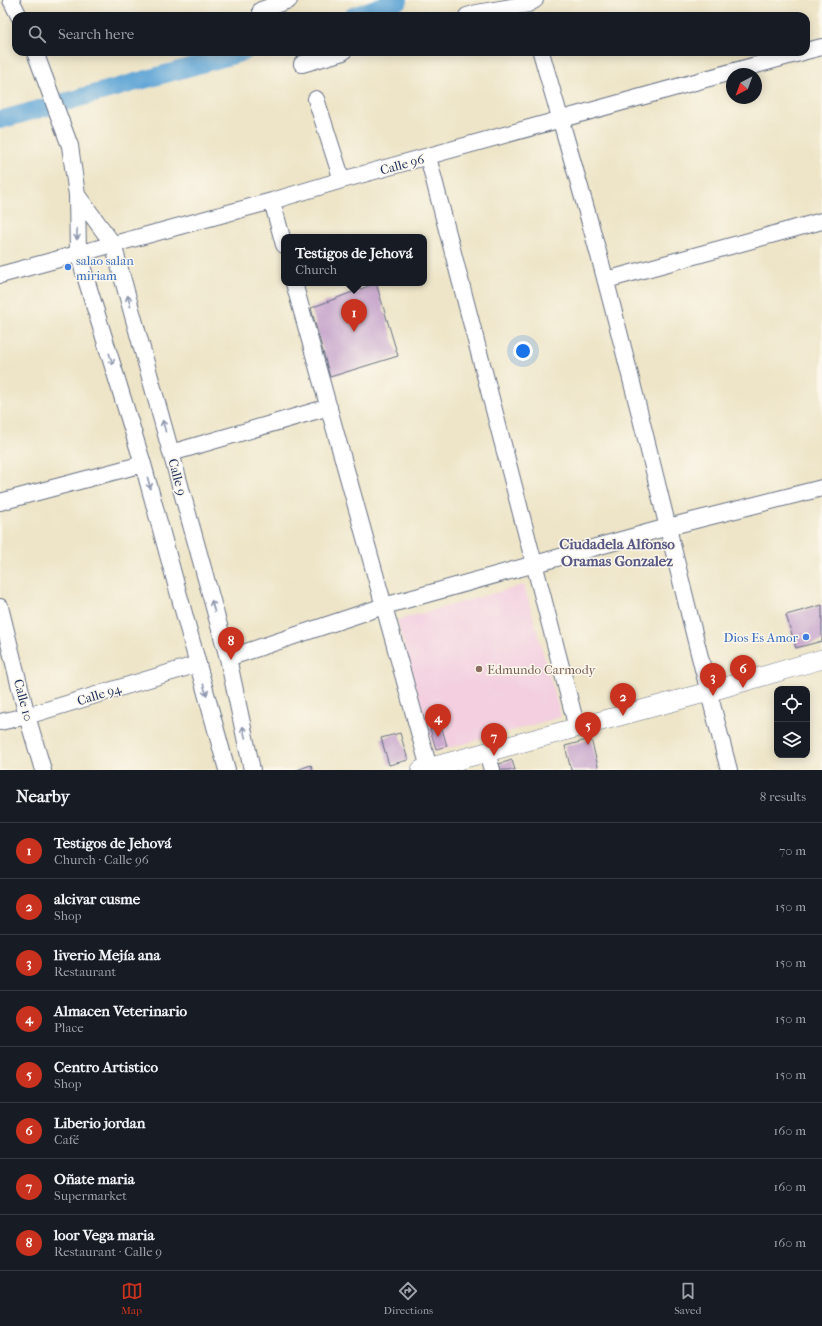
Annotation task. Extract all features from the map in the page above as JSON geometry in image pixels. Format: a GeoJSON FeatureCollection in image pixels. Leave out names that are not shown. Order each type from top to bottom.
{"type":"FeatureCollection","features":[{"type":"Feature","properties":{"kind":"street"},"geometry":{"type":"LineString","coordinates":[[11,0],[17,12]]}},
{"type":"Feature","properties":{"kind":"street"},"geometry":{"type":"LineString","coordinates":[[261,10],[289,0]]}},
{"type":"Feature","properties":{"kind":"street"},"geometry":{"type":"LineString","coordinates":[[486,12],[532,7]]}},
{"type":"Feature","properties":{"kind":"street","name":"Calle 96"},"geometry":{"type":"LineString","coordinates":[[810,51],[822,47]]}},
{"type":"Feature","properties":{"kind":"street","name":"Calle 9"},"geometry":{"type":"LineString","coordinates":[[38,56],[70,146],[77,195],[78,253],[143,464],[227,770]]}},
{"type":"Feature","properties":{"kind":"street"},"geometry":{"type":"LineString","coordinates":[[302,64],[330,56]]}},
{"type":"Feature","properties":{"kind":"street"},"geometry":{"type":"LineString","coordinates":[[542,56],[606,280],[708,692],[729,770]]}},
{"type":"Feature","properties":{"kind":"street","name":"Calle 96"},"geometry":{"type":"LineString","coordinates":[[0,275],[272,201],[342,180],[791,56]]}},
{"type":"Feature","properties":{"kind":"street"},"geometry":{"type":"LineString","coordinates":[[316,99],[342,180]]}},
{"type":"Feature","properties":{"kind":"street"},"geometry":{"type":"LineString","coordinates":[[428,157],[577,728]]}},
{"type":"Feature","properties":{"kind":"street","name":"Calle 9"},"geometry":{"type":"LineString","coordinates":[[77,195],[113,244],[228,658],[252,770]]}},
{"type":"Feature","properties":{"kind":"street"},"geometry":{"type":"LineString","coordinates":[[272,201],[281,234]]}},
{"type":"Feature","properties":{"kind":"street"},"geometry":{"type":"LineString","coordinates":[[606,280],[822,221]]}},
{"type":"Feature","properties":{"kind":"street"},"geometry":{"type":"LineString","coordinates":[[295,286],[384,606],[425,769],[489,761],[577,728],[822,659]]}},
{"type":"Feature","properties":{"kind":"street"},"geometry":{"type":"LineString","coordinates":[[171,453],[329,407]]}},
{"type":"Feature","properties":{"kind":"street"},"geometry":{"type":"LineString","coordinates":[[0,502],[143,464]]}},
{"type":"Feature","properties":{"kind":"street"},"geometry":{"type":"LineString","coordinates":[[228,658],[384,606],[668,527],[822,488]]}},
{"type":"Feature","properties":{"kind":"street","name":"Calle 10"},"geometry":{"type":"LineString","coordinates":[[0,606],[27,716],[43,770]]}},
{"type":"Feature","properties":{"kind":"street","name":"Calle 94"},"geometry":{"type":"LineString","coordinates":[[0,722],[27,716],[198,664]]}},
{"type":"Feature","properties":{"kind":"shaded area","name":"Edmundo Carmody"},"geometry":{"type":"Polygon","coordinates":[[[524,585],[561,717],[434,752],[397,620],[524,585]]]}},
{"type":"Feature","properties":{"kind":"building"},"geometry":{"type":"Polygon","coordinates":[[[368,286],[377,286],[398,356],[330,377],[311,308],[368,286]]]}},
{"type":"Feature","properties":{"kind":"building"},"geometry":{"type":"Polygon","coordinates":[[[822,605],[822,641],[796,648],[786,615],[822,605]]]}},
{"type":"Feature","properties":{"kind":"building"},"geometry":{"type":"Polygon","coordinates":[[[441,725],[447,746],[436,749],[430,729],[441,725]]]}},
{"type":"Feature","properties":{"kind":"building"},"geometry":{"type":"Polygon","coordinates":[[[400,733],[408,760],[389,765],[381,738],[400,733]]]}},
{"type":"Feature","properties":{"kind":"building"},"geometry":{"type":"Polygon","coordinates":[[[591,739],[599,770],[571,770],[565,746],[591,739]]]}},
{"type":"Feature","properties":{"kind":"building"},"geometry":{"type":"Polygon","coordinates":[[[512,760],[515,770],[501,770],[499,764],[512,760]]]}},
{"type":"Feature","properties":{"kind":"building"},"geometry":{"type":"Polygon","coordinates":[[[311,765],[313,770],[297,770],[311,765]]]}},
{"type":"Feature","properties":{"kind":"waterway"},"geometry":{"type":"LineString","coordinates":[[364,12],[399,0]]}},
{"type":"Feature","properties":{"kind":"waterway"},"geometry":{"type":"LineString","coordinates":[[0,120],[230,56]]}},
{"type":"Feature","properties":{"kind":"place","name":"salao salan miriam"},"geometry":{"type":"Point","coordinates":[68,267]}},
{"type":"Feature","properties":{"kind":"place","name":"Testigos de Jehová"},"geometry":{"type":"Point","coordinates":[354,332]}},
{"type":"Feature","properties":{"kind":"place","name":"Dios Es Amor"},"geometry":{"type":"Point","coordinates":[806,637]}},
{"type":"Feature","properties":{"kind":"place","name":"loor Vega maria"},"geometry":{"type":"Point","coordinates":[231,660]}},
{"type":"Feature","properties":{"kind":"place","name":"Edmundo Carmody"},"geometry":{"type":"Point","coordinates":[479,669]}},
{"type":"Feature","properties":{"kind":"place","name":"Liberio jordan"},"geometry":{"type":"Point","coordinates":[743,688]}},
{"type":"Feature","properties":{"kind":"place","name":"liverio Mejía ana"},"geometry":{"type":"Point","coordinates":[713,696]}},
{"type":"Feature","properties":{"kind":"place","name":"alcivar cusme"},"geometry":{"type":"Point","coordinates":[623,716]}},
{"type":"Feature","properties":{"kind":"place","name":"Almacen Veterinario"},"geometry":{"type":"Point","coordinates":[438,737]}},
{"type":"Feature","properties":{"kind":"place","name":"Centro Artistico"},"geometry":{"type":"Point","coordinates":[588,745]}},
{"type":"Feature","properties":{"kind":"place","name":"Oñate maria"},"geometry":{"type":"Point","coordinates":[494,756]}},
{"type":"Feature","properties":{"kind":"district","name":"Ciudadela Alfonso Oramas Gonzalez"},"geometry":{"type":"Point","coordinates":[617,552]}}]}
